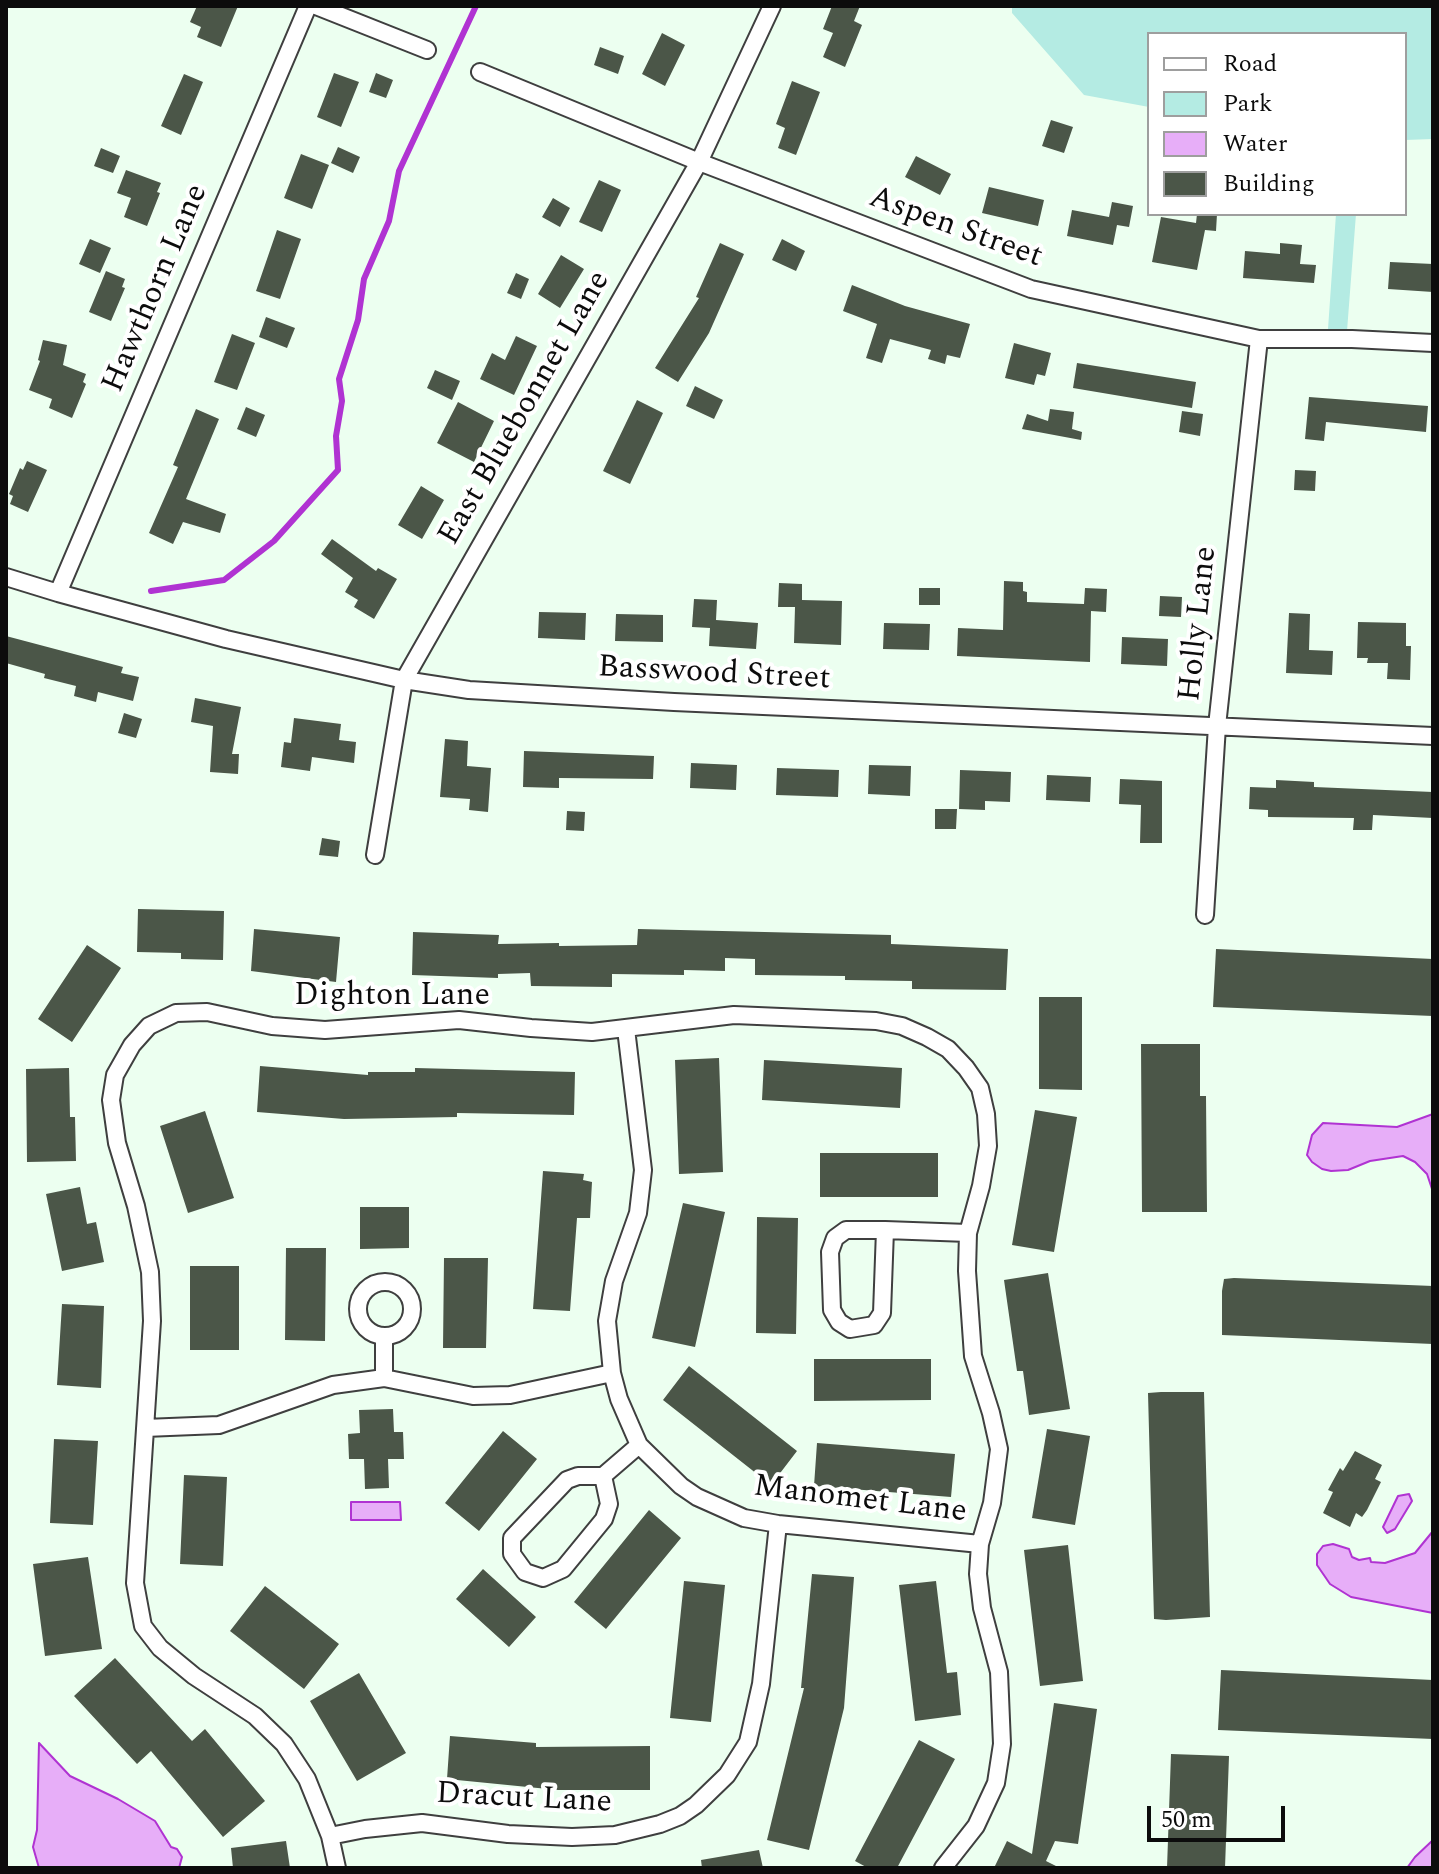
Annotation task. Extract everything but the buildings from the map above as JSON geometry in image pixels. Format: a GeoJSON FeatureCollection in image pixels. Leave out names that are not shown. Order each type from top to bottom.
{"type":"FeatureCollection","features":[{"type":"Feature","properties":{"kind":"street","name":"Hawthorn Lane"},"geometry":{"type":"LineString","coordinates":[[58,593],[308,6]]}},
{"type":"Feature","properties":{"kind":"street"},"geometry":{"type":"LineString","coordinates":[[316,6],[427,50]]}},
{"type":"Feature","properties":{"kind":"street","name":"East Bluebonnet Lane"},"geometry":{"type":"LineString","coordinates":[[375,855],[404,680],[699,162],[772,6]]}},
{"type":"Feature","properties":{"kind":"street","name":"Aspen Street"},"geometry":{"type":"LineString","coordinates":[[480,72],[699,162],[1031,289],[1259,339],[1433,343]]}},
{"type":"Feature","properties":{"kind":"street","name":"Holly Lane"},"geometry":{"type":"LineString","coordinates":[[1205,915],[1217,726],[1259,339]]}},
{"type":"Feature","properties":{"kind":"street","name":"Basswood Street"},"geometry":{"type":"LineString","coordinates":[[6,577],[226,639],[404,680],[469,690],[1433,736]]}},
{"type":"Feature","properties":{"kind":"street","name":"Dighton Lane"},"geometry":{"type":"LineString","coordinates":[[337,1868],[330,1836],[307,1779],[284,1744],[255,1716],[194,1676],[160,1648],[143,1626],[135,1583],[152,1321],[150,1272],[136,1206],[117,1143],[111,1100],[115,1075],[132,1045],[149,1026],[176,1013],[207,1012],[272,1026],[325,1030],[459,1020],[592,1032],[734,1015],[876,1021],[902,1026],[948,1049],[980,1088],[986,1114],[988,1146],[968,1233],[967,1271],[973,1356],[999,1449],[992,1503],[980,1544],[978,1574],[982,1608],[999,1672],[1002,1744],[996,1783],[976,1826],[943,1868]]}},
{"type":"Feature","properties":{"kind":"street","name":"Manomet Lane"},"geometry":{"type":"LineString","coordinates":[[626,1029],[643,1170],[638,1213],[610,1301],[607,1321],[612,1373],[619,1399],[639,1445],[660,1468],[697,1497],[744,1518],[980,1544]]}},
{"type":"Feature","properties":{"kind":"street"},"geometry":{"type":"LineString","coordinates":[[885,1230],[882,1313],[874,1325],[850,1329],[839,1322],[832,1310],[830,1252],[835,1238],[846,1230],[885,1230],[968,1233]]}},
{"type":"Feature","properties":{"kind":"street"},"geometry":{"type":"LineString","coordinates":[[384,1336],[384,1378]]}},
{"type":"Feature","properties":{"kind":"street"},"geometry":{"type":"LineString","coordinates":[[145,1428],[219,1425],[333,1385],[384,1378],[473,1396],[510,1395],[612,1373]]}},
{"type":"Feature","properties":{"kind":"street"},"geometry":{"type":"LineString","coordinates":[[603,1476],[609,1504],[604,1519],[563,1569],[543,1578],[525,1572],[512,1554],[512,1538],[567,1480],[578,1476],[603,1476],[639,1445]]}},
{"type":"Feature","properties":{"kind":"street","name":"Dracut Lane"},"geometry":{"type":"LineString","coordinates":[[330,1836],[422,1823],[508,1834],[572,1837],[615,1835],[660,1824],[696,1805],[727,1775],[748,1742],[761,1684],[778,1524]]}},
{"type":"Feature","properties":{"kind":"green space"},"geometry":{"type":"Polygon","coordinates":[[[1012,6],[1433,6],[1433,139],[1407,140],[1407,32],[1147,32],[1147,107],[1084,95],[1012,13],[1012,6]]]}},
{"type":"Feature","properties":{"kind":"green space"},"geometry":{"type":"Polygon","coordinates":[[[1336,216],[1356,216],[1347,331],[1328,329],[1336,216]]]}},
{"type":"Feature","properties":{"kind":"water"},"geometry":{"type":"Polygon","coordinates":[[[1433,1114],[1433,1192],[1427,1174],[1403,1156],[1370,1161],[1348,1170],[1331,1171],[1322,1169],[1307,1155],[1312,1135],[1323,1123],[1397,1127],[1433,1114]]]}},
{"type":"Feature","properties":{"kind":"water"},"geometry":{"type":"Polygon","coordinates":[[[1409,1494],[1412,1501],[1395,1529],[1387,1533],[1383,1527],[1398,1496],[1409,1494]]]}},
{"type":"Feature","properties":{"kind":"water"},"geometry":{"type":"Polygon","coordinates":[[[351,1502],[400,1502],[401,1520],[351,1520],[351,1502]]]}},
{"type":"Feature","properties":{"kind":"water"},"geometry":{"type":"Polygon","coordinates":[[[1433,1531],[1433,1613],[1351,1597],[1330,1584],[1317,1565],[1317,1554],[1323,1546],[1333,1544],[1349,1549],[1352,1557],[1359,1560],[1370,1558],[1371,1562],[1385,1563],[1415,1553],[1433,1531]]]}},
{"type":"Feature","properties":{"kind":"water"},"geometry":{"type":"Polygon","coordinates":[[[39,1743],[70,1776],[155,1821],[171,1847],[177,1849],[182,1857],[179,1868],[39,1868],[33,1847],[37,1830],[39,1743]]]}},
{"type":"Feature","properties":{"kind":"water"},"geometry":{"type":"Polygon","coordinates":[[[1433,1840],[1433,1868],[1407,1868],[1415,1857],[1433,1840]]]}},
{"type":"Feature","properties":{"kind":"waterway"},"geometry":{"type":"LineString","coordinates":[[151,591],[224,580],[274,541],[338,470],[336,436],[342,401],[339,379],[358,320],[364,279],[389,221],[399,171],[476,6]]}}]}
